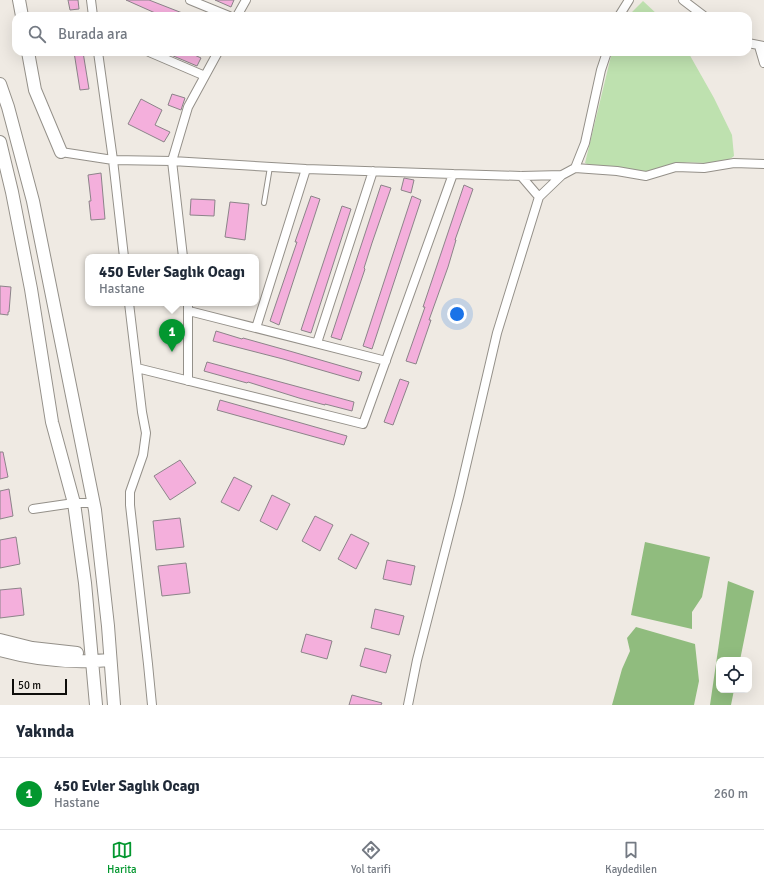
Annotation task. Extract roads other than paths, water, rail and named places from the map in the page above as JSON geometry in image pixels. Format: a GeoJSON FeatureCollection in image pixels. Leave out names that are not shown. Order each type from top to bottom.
{"type":"FeatureCollection","features":[{"type":"Feature","properties":{"kind":"street"},"geometry":{"type":"LineString","coordinates":[[19,0],[21,12]]}},
{"type":"Feature","properties":{"kind":"street"},"geometry":{"type":"LineString","coordinates":[[91,0],[92,12]]}},
{"type":"Feature","properties":{"kind":"street"},"geometry":{"type":"LineString","coordinates":[[190,0],[219,12]]}},
{"type":"Feature","properties":{"kind":"street"},"geometry":{"type":"LineString","coordinates":[[239,12],[246,0]]}},
{"type":"Feature","properties":{"kind":"street"},"geometry":{"type":"LineString","coordinates":[[622,12],[629,0]]}},
{"type":"Feature","properties":{"kind":"street"},"geometry":{"type":"LineString","coordinates":[[683,0],[699,12]]}},
{"type":"Feature","properties":{"kind":"street"},"geometry":{"type":"LineString","coordinates":[[752,44],[762,46],[764,63]]}},
{"type":"Feature","properties":{"kind":"street"},"geometry":{"type":"LineString","coordinates":[[29,56],[35,90],[61,152],[113,160],[172,161],[306,169],[521,176],[562,175]]}},
{"type":"Feature","properties":{"kind":"street"},"geometry":{"type":"LineString","coordinates":[[99,56],[113,160],[124,254]]}},
{"type":"Feature","properties":{"kind":"street"},"geometry":{"type":"LineString","coordinates":[[158,56],[205,76]]}},
{"type":"Feature","properties":{"kind":"street"},"geometry":{"type":"LineString","coordinates":[[183,254],[172,161],[188,107],[216,56]]}},
{"type":"Feature","properties":{"kind":"street"},"geometry":{"type":"LineString","coordinates":[[575,168],[585,143],[601,70],[606,56]]}},
{"type":"Feature","properties":{"kind":"street"},"geometry":{"type":"LineString","coordinates":[[0,84],[33,201],[93,503],[114,705]]}},
{"type":"Feature","properties":{"kind":"street"},"geometry":{"type":"LineString","coordinates":[[0,142],[12,192],[31,289],[52,422],[74,503],[85,583],[96,705]]}},
{"type":"Feature","properties":{"kind":"street"},"geometry":{"type":"LineString","coordinates":[[408,705],[417,660],[459,496],[497,333],[539,197],[562,175],[575,168],[617,170],[646,176],[676,167],[704,168],[734,163],[763,162]]}},
{"type":"Feature","properties":{"kind":"street"},"geometry":{"type":"LineString","coordinates":[[256,328],[306,169]]}},
{"type":"Feature","properties":{"kind":"street"},"geometry":{"type":"LineString","coordinates":[[317,343],[373,171]]}},
{"type":"Feature","properties":{"kind":"street"},"geometry":{"type":"LineString","coordinates":[[137,368],[364,424],[453,174]]}},
{"type":"Feature","properties":{"kind":"street"},"geometry":{"type":"LineString","coordinates":[[521,176],[539,197]]}},
{"type":"Feature","properties":{"kind":"street"},"geometry":{"type":"LineString","coordinates":[[129,306],[142,412],[146,433],[143,455],[130,492],[130,505],[152,705]]}},
{"type":"Feature","properties":{"kind":"street"},"geometry":{"type":"LineString","coordinates":[[188,381],[188,307],[256,328],[386,361]]}},
{"type":"Feature","properties":{"kind":"street"},"geometry":{"type":"LineString","coordinates":[[33,509],[74,503],[93,503]]}},
{"type":"Feature","properties":{"kind":"street"},"geometry":{"type":"LineString","coordinates":[[0,640],[32,648],[92,657]]}},
{"type":"Feature","properties":{"kind":"street"},"geometry":{"type":"LineString","coordinates":[[0,650],[17,655],[52,660],[110,656]]}},
{"type":"Feature","properties":{"kind":"lane"},"geometry":{"type":"LineString","coordinates":[[264,203],[270,167]]}},
{"type":"Feature","properties":{"kind":"place","name":"450 Evler Saglık Ocagı"},"geometry":{"type":"Point","coordinates":[172,352]}}]}
